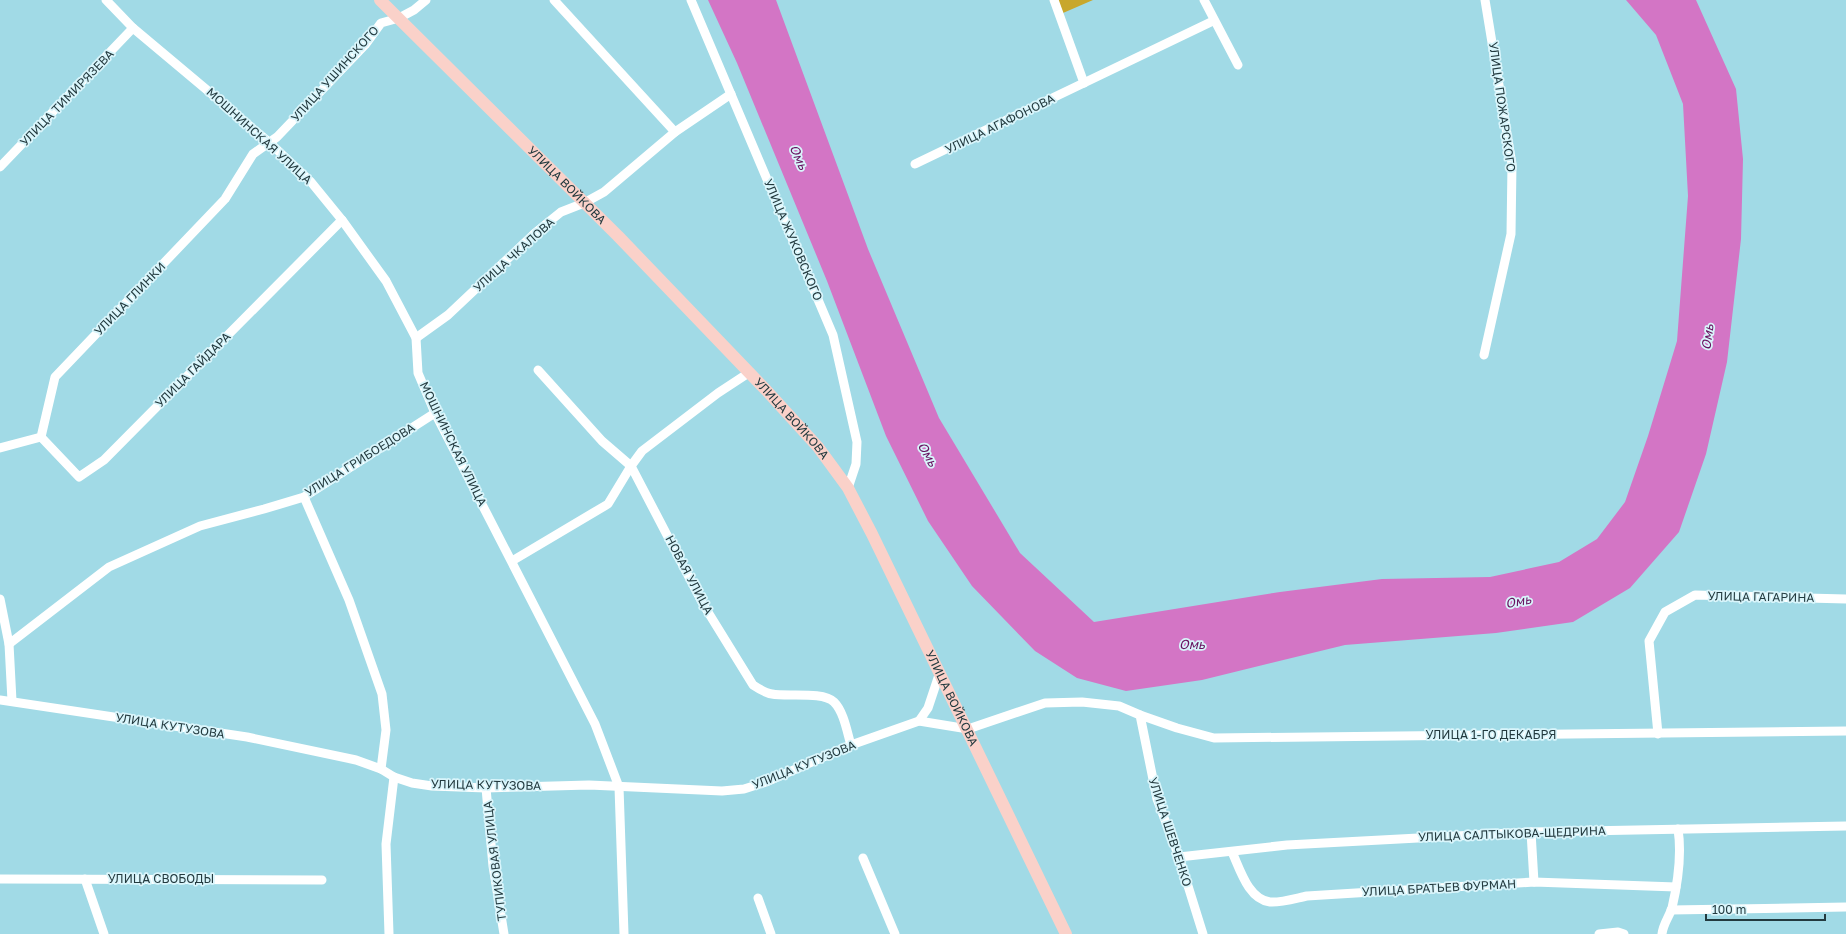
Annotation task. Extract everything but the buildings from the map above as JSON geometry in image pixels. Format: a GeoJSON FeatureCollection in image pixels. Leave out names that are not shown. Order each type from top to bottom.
{"type":"FeatureCollection","features":[{"type":"Feature","properties":{"kind":"main road","name":"УЛИЦА ВОЙКОВА"},"geometry":{"type":"LineString","coordinates":[[380,0],[584,203],[750,372],[818,447],[848,488],[968,729],[1065,933]]}},
{"type":"Feature","properties":{"kind":"street","name":"МОШНИНСКАЯ УЛИЦА"},"geometry":{"type":"LineString","coordinates":[[106,0],[133,28],[270,143],[311,182],[342,220],[386,281],[416,338],[418,373],[435,413],[595,724],[619,786],[624,934]]}},
{"type":"Feature","properties":{"kind":"street","name":"УЛИЦА УШИНСКОГО"},"geometry":{"type":"LineString","coordinates":[[270,143],[365,45],[381,24],[399,18],[414,10],[426,0]]}},
{"type":"Feature","properties":{"kind":"street"},"geometry":{"type":"LineString","coordinates":[[554,0],[675,132]]}},
{"type":"Feature","properties":{"kind":"street","name":"УЛИЦА ЖУКОВСКОГО"},"geometry":{"type":"LineString","coordinates":[[691,0],[833,335],[857,442],[856,464],[848,488]]}},
{"type":"Feature","properties":{"kind":"street"},"geometry":{"type":"LineString","coordinates":[[1054,0],[1084,83]]}},
{"type":"Feature","properties":{"kind":"street"},"geometry":{"type":"LineString","coordinates":[[1204,0],[1213,21],[1238,65]]}},
{"type":"Feature","properties":{"kind":"street","name":"УЛИЦА ПОЖАРСКОГО"},"geometry":{"type":"LineString","coordinates":[[1484,356],[1511,234],[1512,164],[1485,0]]}},
{"type":"Feature","properties":{"kind":"street","name":"УЛИЦА АГАФОНОВА"},"geometry":{"type":"LineString","coordinates":[[916,164],[1213,21]]}},
{"type":"Feature","properties":{"kind":"street","name":"УЛИЦА ТИМИРЯЗЕВА"},"geometry":{"type":"LineString","coordinates":[[0,167],[133,28]]}},
{"type":"Feature","properties":{"kind":"street","name":"УЛИЦА ЧКАЛОВА"},"geometry":{"type":"LineString","coordinates":[[416,338],[448,315],[535,233],[561,212],[584,203],[604,192],[675,132],[731,94]]}},
{"type":"Feature","properties":{"kind":"street","name":"УЛИЦА ГЛИНКИ"},"geometry":{"type":"LineString","coordinates":[[41,437],[55,377],[225,199],[253,154],[270,143]]}},
{"type":"Feature","properties":{"kind":"street","name":"УЛИЦА ГАЙДАРА"},"geometry":{"type":"LineString","coordinates":[[41,437],[79,477],[104,460],[342,220]]}},
{"type":"Feature","properties":{"kind":"street","name":"НОВАЯ УЛИЦА"},"geometry":{"type":"LineString","coordinates":[[538,370],[602,441],[630,466],[703,604],[753,685],[764,692],[772,694],[822,697],[833,701],[841,714],[851,745]]}},
{"type":"Feature","properties":{"kind":"street"},"geometry":{"type":"LineString","coordinates":[[512,561],[608,504],[630,466],[649,446],[718,393],[750,372]]}},
{"type":"Feature","properties":{"kind":"street","name":"УЛИЦА ГРИБОЕДОВА"},"geometry":{"type":"LineString","coordinates":[[9,644],[109,567],[200,526],[304,497],[435,413]]}},
{"type":"Feature","properties":{"kind":"street"},"geometry":{"type":"LineString","coordinates":[[0,448],[41,437]]}},
{"type":"Feature","properties":{"kind":"street"},"geometry":{"type":"LineString","coordinates":[[304,497],[349,600],[382,694],[386,730],[381,769]]}},
{"type":"Feature","properties":{"kind":"street","name":"УЛИЦА ГАГАРИНА"},"geometry":{"type":"LineString","coordinates":[[1658,734],[1649,641],[1665,612],[1695,595],[1846,599]]}},
{"type":"Feature","properties":{"kind":"street"},"geometry":{"type":"LineString","coordinates":[[0,598],[9,644],[12,701]]}},
{"type":"Feature","properties":{"kind":"street"},"geometry":{"type":"LineString","coordinates":[[919,721],[928,708],[940,672]]}},
{"type":"Feature","properties":{"kind":"street","name":"УЛИЦА КУТУЗОВА"},"geometry":{"type":"LineString","coordinates":[[0,700],[247,737],[356,760],[381,769],[394,777],[412,783],[432,786],[486,788],[589,784],[722,790],[744,789],[766,782],[851,745],[919,721],[968,729]]}},
{"type":"Feature","properties":{"kind":"street"},"geometry":{"type":"LineString","coordinates":[[968,729],[1045,703],[1082,702],[1119,706],[1140,715]]}},
{"type":"Feature","properties":{"kind":"street","name":"УЛИЦА 1-ГО ДЕКАБРЯ"},"geometry":{"type":"LineString","coordinates":[[1140,715],[1177,728],[1214,738],[1846,731]]}},
{"type":"Feature","properties":{"kind":"street","name":"УЛИЦА ШЕВЧЕНКО"},"geometry":{"type":"LineString","coordinates":[[1140,715],[1157,799],[1179,857],[1203,934]]}},
{"type":"Feature","properties":{"kind":"street"},"geometry":{"type":"LineString","coordinates":[[389,934],[386,844],[394,777]]}},
{"type":"Feature","properties":{"kind":"street","name":"ТУПИКОВАЯ УЛИЦА"},"geometry":{"type":"LineString","coordinates":[[486,788],[494,866],[504,934]]}},
{"type":"Feature","properties":{"kind":"street","name":"УЛИЦА САЛТЫКОВА-ЩЕДРИНА"},"geometry":{"type":"LineString","coordinates":[[1179,857],[1287,845],[1531,832],[1846,826]]}},
{"type":"Feature","properties":{"kind":"street"},"geometry":{"type":"LineString","coordinates":[[1662,934],[1662,928],[1672,910],[1676,887],[1680,846],[1678,829]]}},
{"type":"Feature","properties":{"kind":"street"},"geometry":{"type":"LineString","coordinates":[[1531,832],[1534,882]]}},
{"type":"Feature","properties":{"kind":"street","name":"УЛИЦА БРАТЬЕВ ФУРМАН"},"geometry":{"type":"LineString","coordinates":[[1232,852],[1252,893],[1259,898],[1270,902],[1307,896],[1534,882],[1676,887]]}},
{"type":"Feature","properties":{"kind":"street"},"geometry":{"type":"LineString","coordinates":[[864,858],[895,934]]}},
{"type":"Feature","properties":{"kind":"street","name":"УЛИЦА СВОБОДЫ"},"geometry":{"type":"LineString","coordinates":[[0,879],[322,880]]}},
{"type":"Feature","properties":{"kind":"street"},"geometry":{"type":"LineString","coordinates":[[85,879],[104,934]]}},
{"type":"Feature","properties":{"kind":"street"},"geometry":{"type":"LineString","coordinates":[[758,898],[771,934]]}},
{"type":"Feature","properties":{"kind":"street"},"geometry":{"type":"LineString","coordinates":[[1672,910],[1846,908]]}},
{"type":"Feature","properties":{"kind":"street"},"geometry":{"type":"LineString","coordinates":[[1599,934],[1618,932],[1624,934]]}},
{"type":"Feature","properties":{"kind":"shaded area"},"geometry":{"type":"Polygon","coordinates":[[[1058,0],[1093,0],[1063,13],[1058,0]]]}},
{"type":"Feature","properties":{"kind":"water","name":"Омь"},"geometry":{"type":"Polygon","coordinates":[[[708,0],[776,0],[868,249],[939,418],[1020,553],[1094,622],[1280,592],[1382,579],[1490,577],[1559,562],[1597,539],[1625,502],[1648,436],[1677,341],[1688,196],[1683,104],[1656,35],[1626,0],[1696,0],[1736,89],[1743,159],[1741,239],[1727,362],[1706,454],[1679,532],[1630,588],[1573,622],[1496,633],[1345,645],[1202,680],[1126,691],[1077,678],[1035,651],[972,586],[928,521],[886,436],[827,281],[737,63],[708,0]]]}}]}
